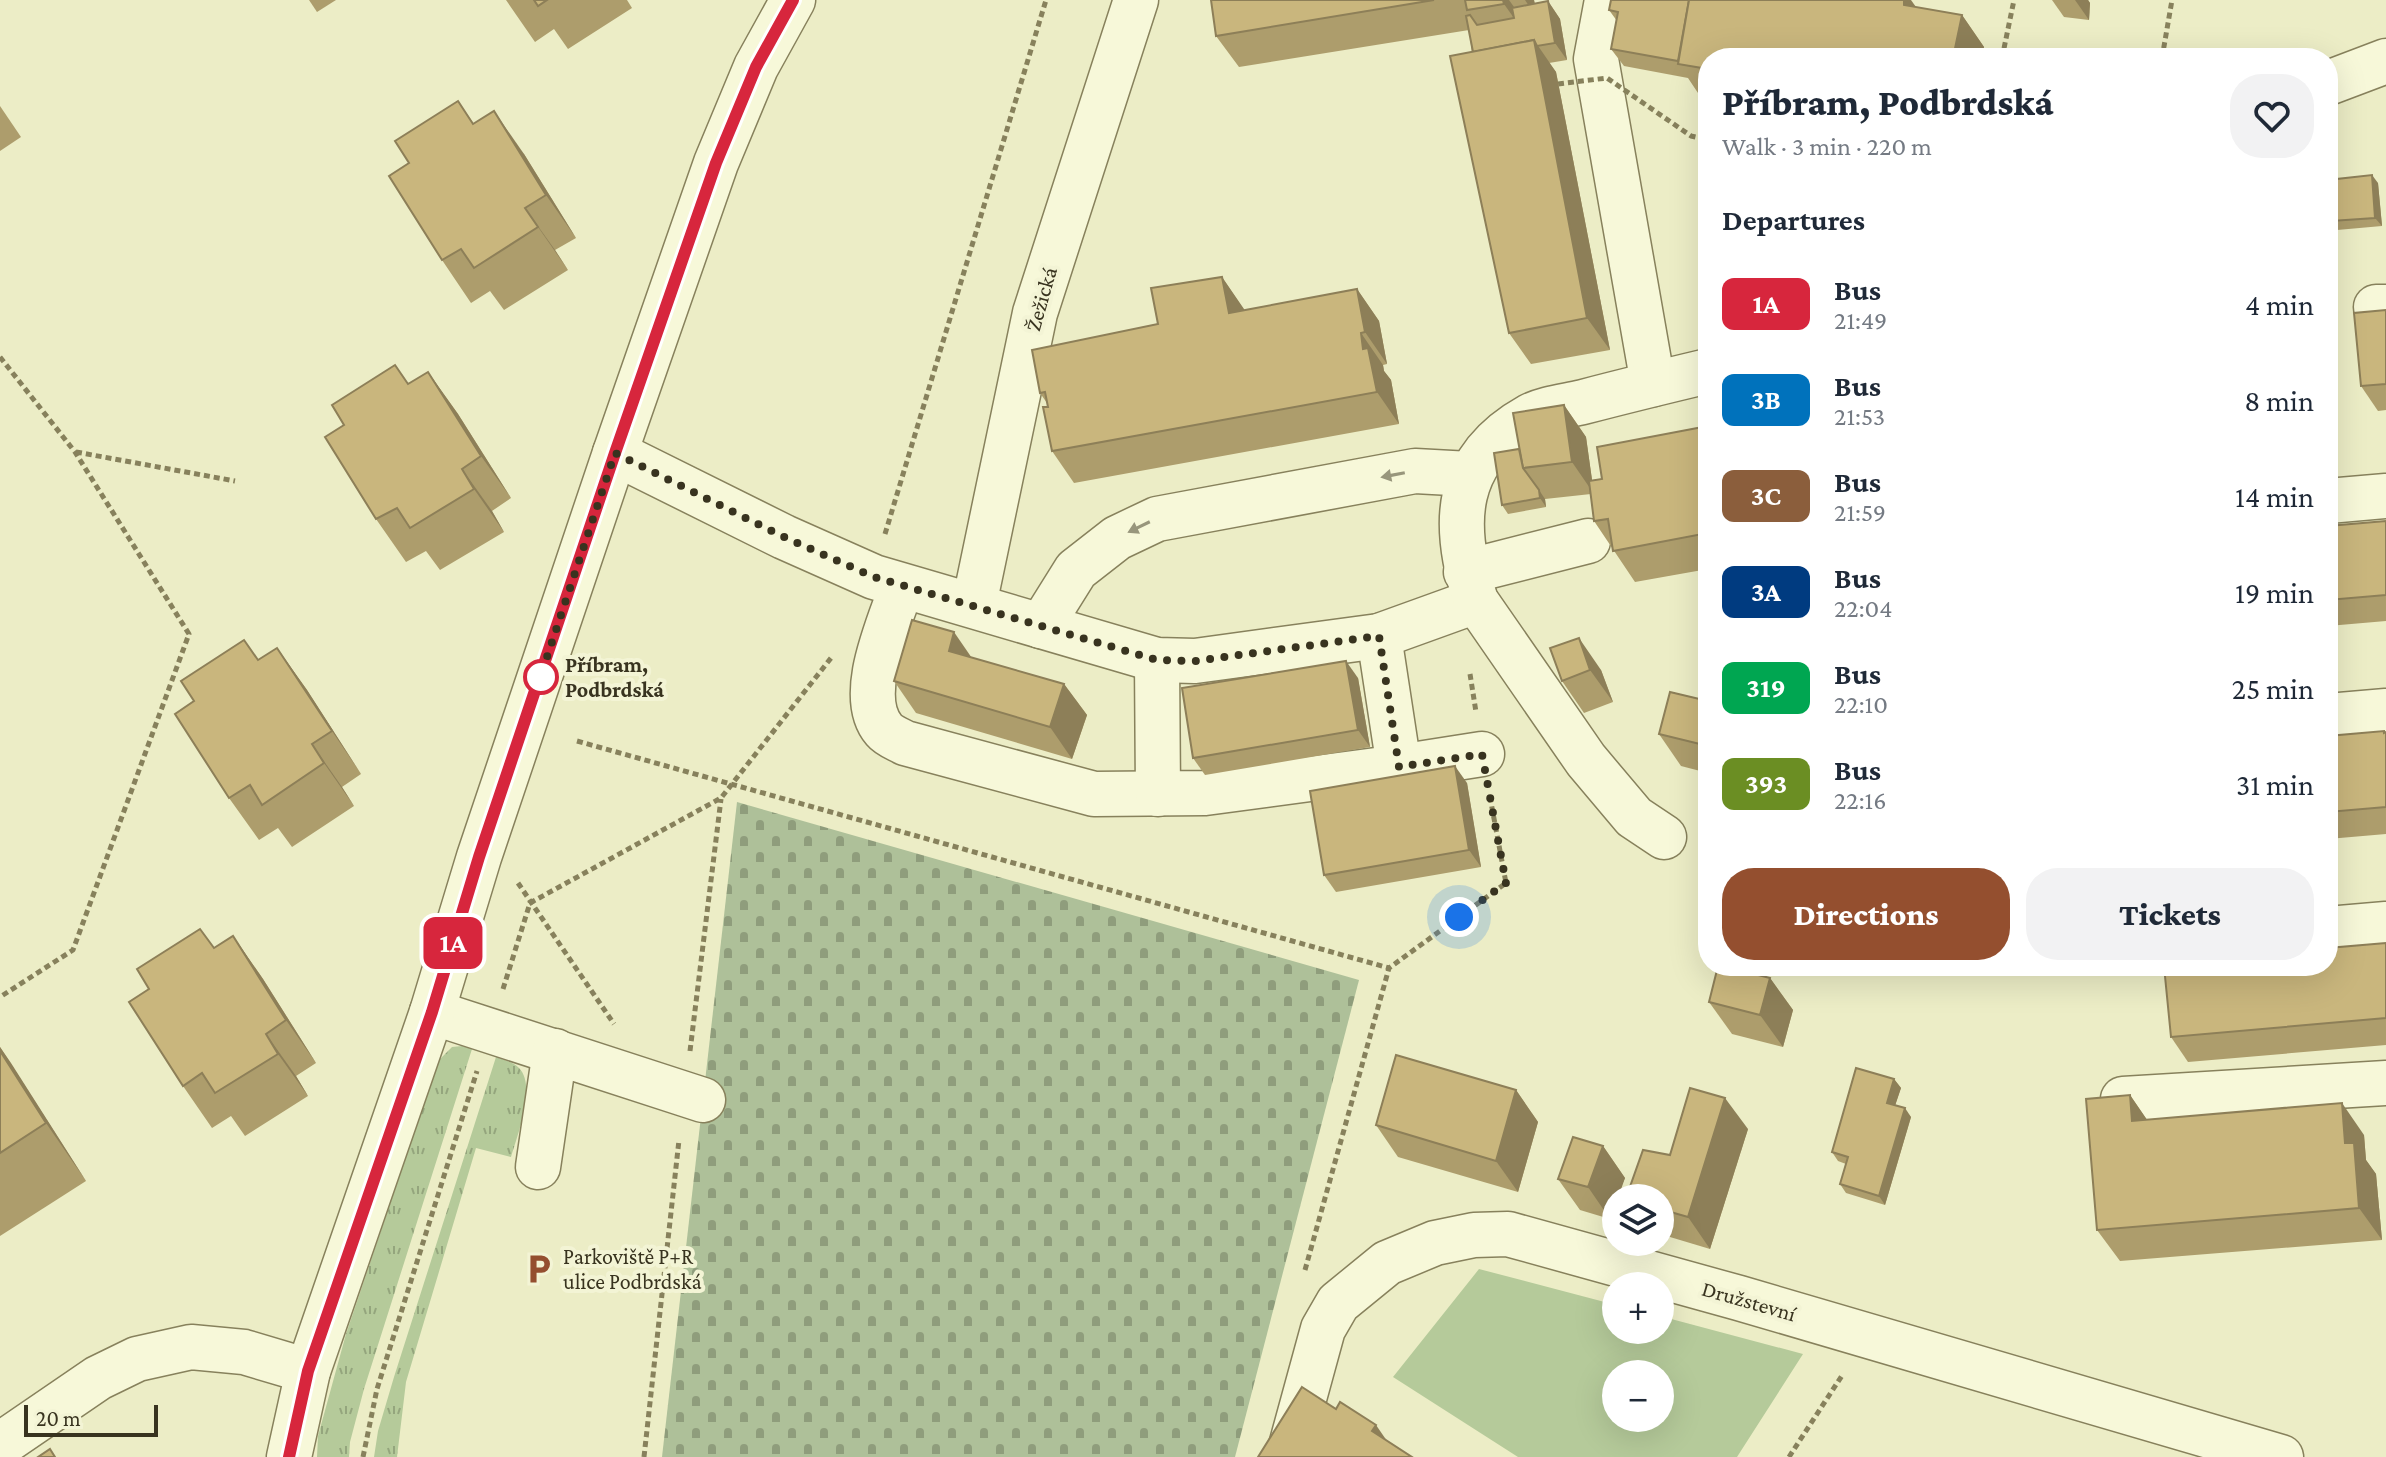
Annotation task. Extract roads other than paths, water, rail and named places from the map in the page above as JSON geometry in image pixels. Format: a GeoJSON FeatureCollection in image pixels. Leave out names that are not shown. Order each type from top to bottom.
{"type":"FeatureCollection","features":[{"type":"Feature","properties":{"kind":"street"},"geometry":{"type":"LineString","coordinates":[[289,1457],[308,1371],[432,1012],[479,857],[615,453],[716,163],[756,67],[793,0]]}},
{"type":"Feature","properties":{"kind":"street","name":"Žežická"},"geometry":{"type":"LineString","coordinates":[[974,605],[1035,313],[1136,0]]}},
{"type":"Feature","properties":{"kind":"street"},"geometry":{"type":"LineString","coordinates":[[1607,0],[1596,59],[1653,384]]}},
{"type":"Feature","properties":{"kind":"street"},"geometry":{"type":"LineString","coordinates":[[2338,79],[2386,61]]}},
{"type":"Feature","properties":{"kind":"street"},"geometry":{"type":"LineString","coordinates":[[1664,837],[1634,817],[1586,760],[1467,593],[1460,518],[1470,474],[1494,442],[1532,415],[1698,373]]}},
{"type":"Feature","properties":{"kind":"street"},"geometry":{"type":"LineString","coordinates":[[615,453],[784,537],[891,571],[974,605],[1157,660],[1195,661],[1379,636],[1467,593],[1588,541]]}},
{"type":"Feature","properties":{"kind":"street"},"geometry":{"type":"LineString","coordinates":[[1041,626],[1076,570],[1117,538],[1157,519],[1415,471],[1470,474]]}},
{"type":"Feature","properties":{"kind":"street"},"geometry":{"type":"LineString","coordinates":[[2338,500],[2386,496]]}},
{"type":"Feature","properties":{"kind":"street"},"geometry":{"type":"LineString","coordinates":[[891,571],[872,682],[874,711],[884,731],[905,743],[1094,794],[1205,793],[1482,754]]}},
{"type":"Feature","properties":{"kind":"street"},"geometry":{"type":"LineString","coordinates":[[1379,636],[1399,767]]}},
{"type":"Feature","properties":{"kind":"street"},"geometry":{"type":"LineString","coordinates":[[1157,660],[1158,794]]}},
{"type":"Feature","properties":{"kind":"street"},"geometry":{"type":"LineString","coordinates":[[2338,715],[2386,711]]}},
{"type":"Feature","properties":{"kind":"street"},"geometry":{"type":"LineString","coordinates":[[2338,928],[2386,924]]}},
{"type":"Feature","properties":{"kind":"street"},"geometry":{"type":"LineString","coordinates":[[432,1012],[681,1093]]}},
{"type":"Feature","properties":{"kind":"street"},"geometry":{"type":"LineString","coordinates":[[538,1167],[555,1051]]}},
{"type":"Feature","properties":{"kind":"street"},"geometry":{"type":"LineString","coordinates":[[2123,1099],[2386,1083]]}},
{"type":"Feature","properties":{"kind":"street","name":"Družstevní"},"geometry":{"type":"LineString","coordinates":[[1288,1457],[1323,1329],[1338,1303],[1387,1263],[1435,1243],[1474,1235],[1508,1234],[1739,1298],[2281,1457]]}},
{"type":"Feature","properties":{"kind":"street"},"geometry":{"type":"LineString","coordinates":[[0,1445],[98,1378],[137,1359],[191,1347],[244,1352],[308,1371]]}},
{"type":"Feature","properties":{"kind":"place","name":"Příbram, Podbrdská"},"geometry":{"type":"Point","coordinates":[541,677]}},
{"type":"Feature","properties":{"kind":"place","name":"Parkoviště P+R ulice Podbrdská"},"geometry":{"type":"Point","coordinates":[539,1269]}}]}
